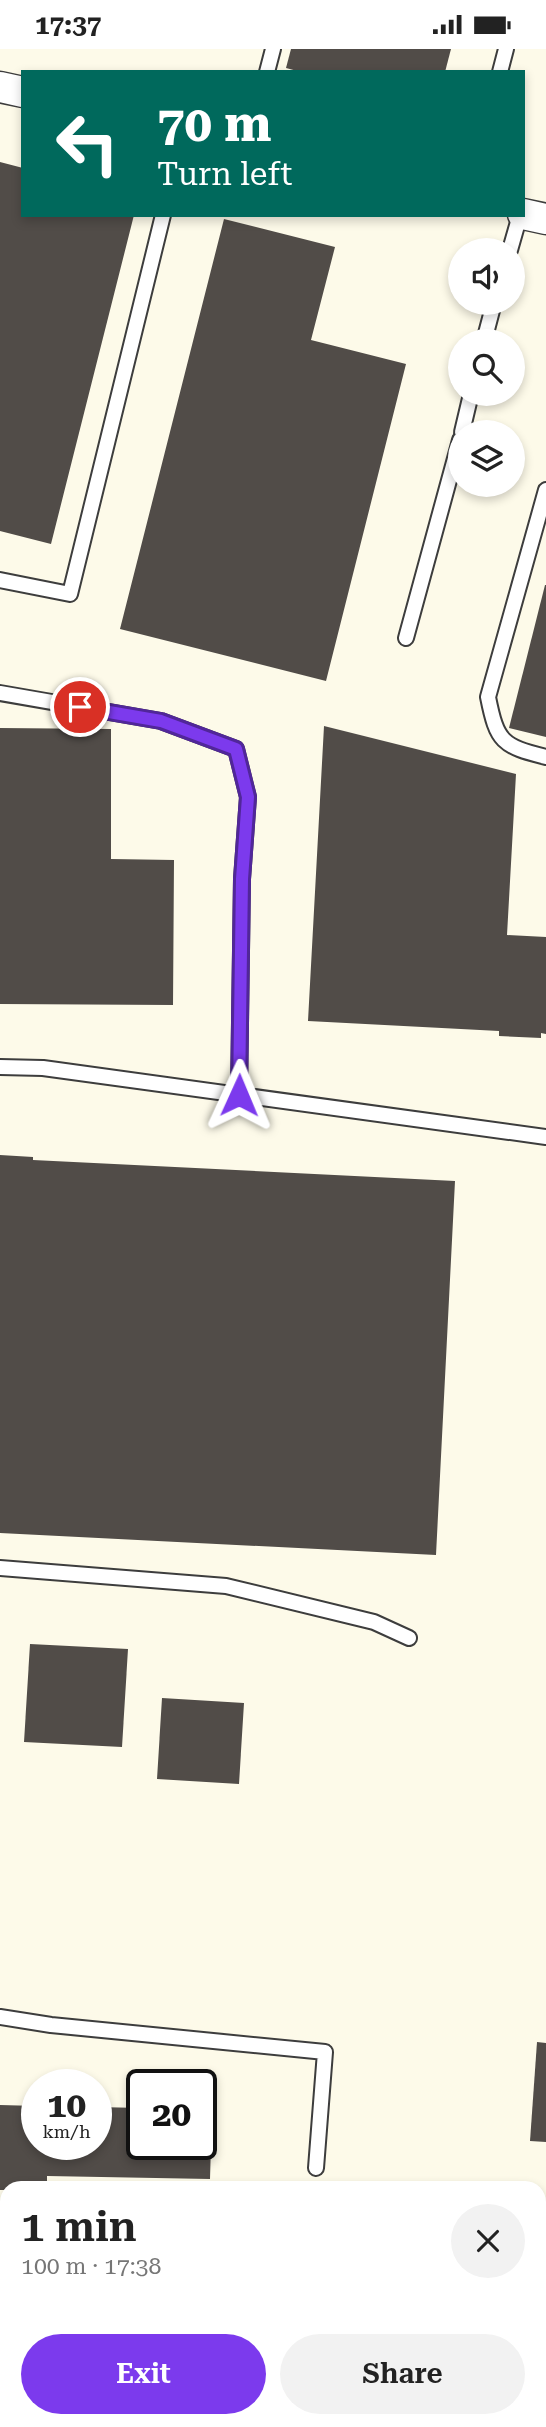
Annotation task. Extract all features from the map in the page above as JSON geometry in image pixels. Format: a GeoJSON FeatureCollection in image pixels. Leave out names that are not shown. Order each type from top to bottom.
{"type":"FeatureCollection","features":[{"type":"Feature","properties":{"kind":"street"},"geometry":{"type":"LineString","coordinates":[[0,87],[21,92]]}},
{"type":"Feature","properties":{"kind":"street"},"geometry":{"type":"LineString","coordinates":[[525,215],[546,219]]}},
{"type":"Feature","properties":{"kind":"lane"},"geometry":{"type":"LineString","coordinates":[[268,70],[273,49]]}},
{"type":"Feature","properties":{"kind":"lane"},"geometry":{"type":"LineString","coordinates":[[501,70],[506,49]]}},
{"type":"Feature","properties":{"kind":"lane"},"geometry":{"type":"LineString","coordinates":[[0,580],[70,594],[163,217]]}},
{"type":"Feature","properties":{"kind":"lane"},"geometry":{"type":"LineString","coordinates":[[514,238],[521,217]]}},
{"type":"Feature","properties":{"kind":"lane"},"geometry":{"type":"LineString","coordinates":[[406,638],[448,484]]}},
{"type":"Feature","properties":{"kind":"lane"},"geometry":{"type":"LineString","coordinates":[[546,490],[488,697],[494,729],[514,749],[546,757]]}},
{"type":"Feature","properties":{"kind":"lane"},"geometry":{"type":"LineString","coordinates":[[0,693],[161,721],[236,749],[248,797],[242,879],[239,1095]]}},
{"type":"Feature","properties":{"kind":"lane"},"geometry":{"type":"LineString","coordinates":[[0,1067],[43,1068],[546,1137]]}},
{"type":"Feature","properties":{"kind":"lane"},"geometry":{"type":"LineString","coordinates":[[0,1568],[226,1586],[374,1622],[409,1638]]}},
{"type":"Feature","properties":{"kind":"lane"},"geometry":{"type":"LineString","coordinates":[[0,2017],[51,2025],[325,2052],[316,2168]]}},
{"type":"Feature","properties":{"kind":"building"},"geometry":{"type":"Polygon","coordinates":[[[291,49],[451,49],[446,70],[286,68],[291,49]]]}},
{"type":"Feature","properties":{"kind":"building"},"geometry":{"type":"Polygon","coordinates":[[[0,162],[21,167],[21,217],[133,217],[51,544],[0,531],[0,162]]]}},
{"type":"Feature","properties":{"kind":"building"},"geometry":{"type":"Polygon","coordinates":[[[224,219],[335,247],[311,340],[406,364],[326,681],[120,629],[224,219]]]}},
{"type":"Feature","properties":{"kind":"building"},"geometry":{"type":"Polygon","coordinates":[[[546,585],[546,737],[509,728],[546,585]]]}},
{"type":"Feature","properties":{"kind":"building"},"geometry":{"type":"Polygon","coordinates":[[[324,726],[516,774],[507,935],[546,937],[546,1034],[541,1033],[541,1038],[499,1036],[499,1031],[308,1021],[324,726]]]}},
{"type":"Feature","properties":{"kind":"building"},"geometry":{"type":"Polygon","coordinates":[[[0,728],[111,729],[111,859],[174,860],[173,1005],[0,1004],[0,728]]]}},
{"type":"Feature","properties":{"kind":"building"},"geometry":{"type":"Polygon","coordinates":[[[0,1155],[33,1157],[33,1160],[455,1181],[436,1555],[0,1533],[0,1155]]]}},
{"type":"Feature","properties":{"kind":"building"},"geometry":{"type":"Polygon","coordinates":[[[30,1644],[128,1649],[122,1747],[24,1742],[30,1644]]]}},
{"type":"Feature","properties":{"kind":"building"},"geometry":{"type":"Polygon","coordinates":[[[162,1698],[244,1703],[239,1784],[157,1779],[162,1698]]]}},
{"type":"Feature","properties":{"kind":"building"},"geometry":{"type":"Polygon","coordinates":[[[537,2042],[546,2043],[546,2142],[530,2141],[537,2042]]]}},
{"type":"Feature","properties":{"kind":"building"},"geometry":{"type":"Polygon","coordinates":[[[0,2105],[21,2106],[21,2160],[112,2160],[112,2107],[126,2108],[126,2160],[211,2160],[210,2179],[47,2176],[47,2181],[0,2181],[0,2105]]]}},
{"type":"Feature","properties":{"kind":"route"},"geometry":{"type":"LineString","coordinates":[[80,707],[161,721],[236,749],[248,797],[242,879],[239,1095]]}}]}
